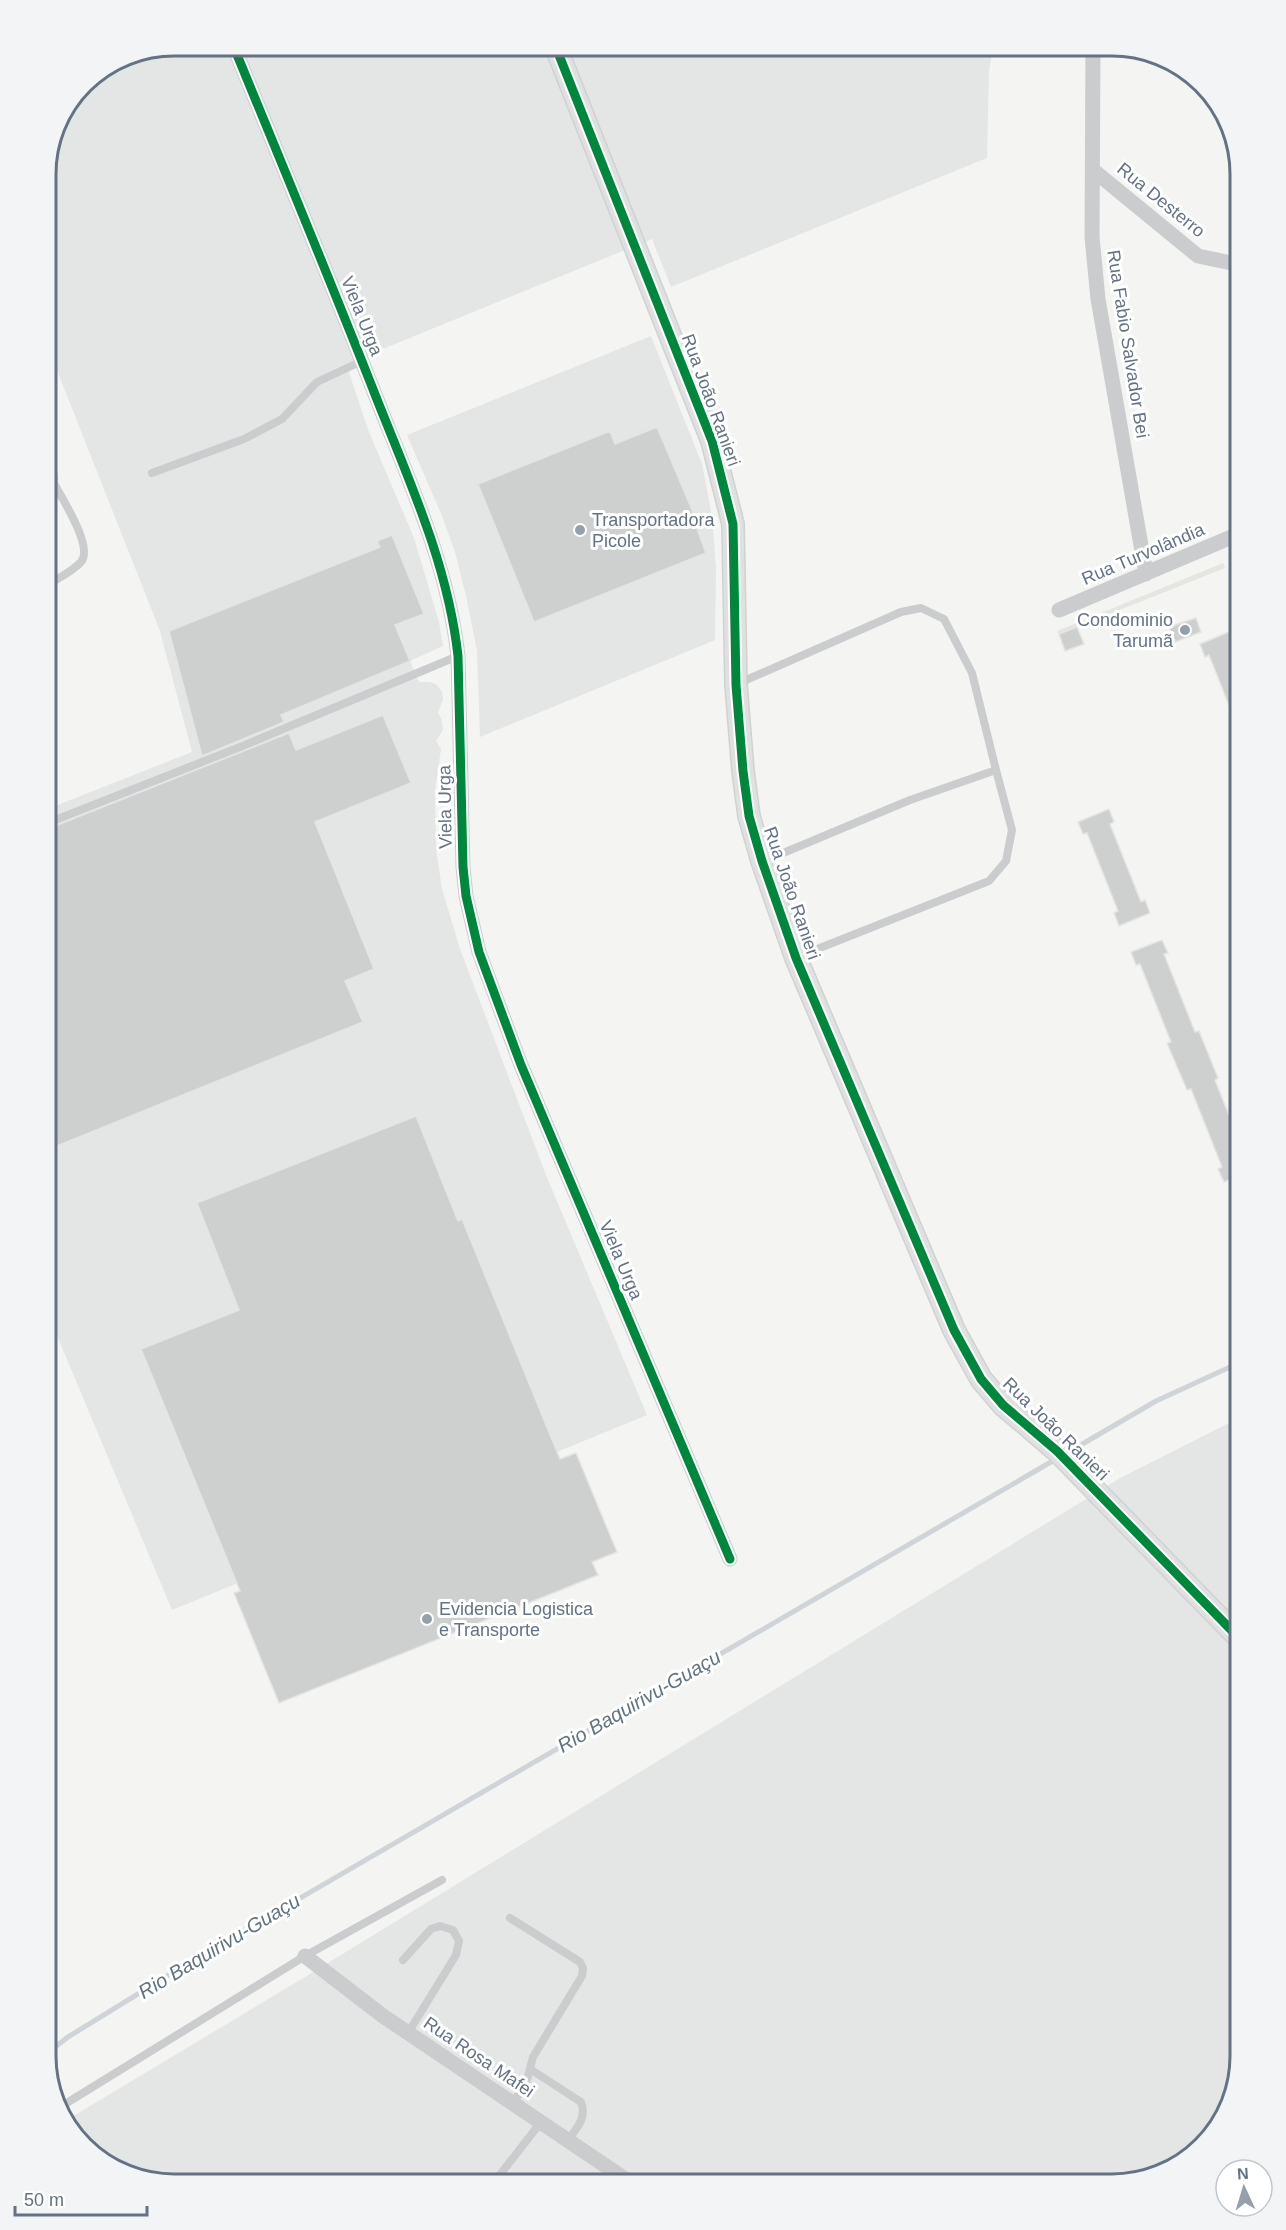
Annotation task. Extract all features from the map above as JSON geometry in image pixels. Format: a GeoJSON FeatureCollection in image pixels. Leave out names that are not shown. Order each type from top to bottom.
{"type":"FeatureCollection","features":[{"type":"Feature","properties":{"kind":"street","name":"Viela Urga"},"geometry":{"type":"LineString","coordinates":[[237,56],[433,540],[448,596],[458,656],[463,867],[466,896],[479,952],[521,1065],[730,1559]]}},
{"type":"Feature","properties":{"kind":"street","name":"Rua João Ranieri"},"geometry":{"type":"LineString","coordinates":[[559,56],[712,441],[733,524],[736,685],[743,771],[749,816],[762,861],[796,958],[954,1329],[981,1379],[1003,1405],[1057,1451],[1230,1629]]}},
{"type":"Feature","properties":{"kind":"street","name":"Rua Fabio Salvador Bei"},"geometry":{"type":"LineString","coordinates":[[1093,56],[1092,237],[1098,298],[1146,574]]}},
{"type":"Feature","properties":{"kind":"street","name":"Rua Desterro"},"geometry":{"type":"LineString","coordinates":[[1093,170],[1198,256],[1230,263]]}},
{"type":"Feature","properties":{"kind":"street","name":"Rua Turvolândia"},"geometry":{"type":"LineString","coordinates":[[1059,610],[1230,538]]}},
{"type":"Feature","properties":{"kind":"street","name":"Rua Rosa Mafei"},"geometry":{"type":"LineString","coordinates":[[305,1956],[408,2033],[618,2174]]}},
{"type":"Feature","properties":{"kind":"lane"},"geometry":{"type":"LineString","coordinates":[[152,473],[244,439],[282,419],[317,382],[362,361]]}},
{"type":"Feature","properties":{"kind":"lane"},"geometry":{"type":"LineString","coordinates":[[56,487],[82,538],[85,551],[82,561],[56,579]]}},
{"type":"Feature","properties":{"kind":"lane"},"geometry":{"type":"LineString","coordinates":[[736,685],[901,612],[921,608],[944,619],[972,673],[1012,830],[1006,861],[989,881],[796,958]]}},
{"type":"Feature","properties":{"kind":"lane"},"geometry":{"type":"LineString","coordinates":[[56,820],[240,747],[458,656]]}},
{"type":"Feature","properties":{"kind":"lane"},"geometry":{"type":"LineString","coordinates":[[762,861],[910,800],[996,770]]}},
{"type":"Feature","properties":{"kind":"lane"},"geometry":{"type":"LineString","coordinates":[[66,2104],[305,1956],[442,1880]]}},
{"type":"Feature","properties":{"kind":"lane"},"geometry":{"type":"LineString","coordinates":[[510,1918],[580,1962],[583,1968],[582,1976],[533,2057],[527,2080],[513,2104]]}},
{"type":"Feature","properties":{"kind":"lane"},"geometry":{"type":"LineString","coordinates":[[403,1960],[431,1929],[440,1926],[453,1930],[459,1941],[456,1955],[408,2033]]}},
{"type":"Feature","properties":{"kind":"lane"},"geometry":{"type":"LineString","coordinates":[[530,2069],[581,2102],[584,2110],[582,2121],[568,2140]]}},
{"type":"Feature","properties":{"kind":"lane"},"geometry":{"type":"LineString","coordinates":[[501,2174],[541,2122]]}},
{"type":"Feature","properties":{"kind":"shaded area"},"geometry":{"type":"Polygon","coordinates":[[[173,56],[991,56],[987,158],[671,287],[652,239],[346,364],[369,432],[414,538],[439,622],[443,646],[410,661],[419,682],[436,684],[442,692],[443,699],[438,713],[443,730],[436,741],[441,749],[435,790],[436,849],[442,889],[460,949],[546,1175],[647,1415],[172,1610],[56,1333],[56,806],[192,752],[160,631],[56,368],[56,165],[58,150],[62,135],[75,108],[108,75],[135,62],[173,56]]]}},
{"type":"Feature","properties":{"kind":"shaded area","name":"Transportadora Picole"},"geometry":{"type":"Polygon","coordinates":[[[651,336],[702,464],[712,516],[716,568],[715,640],[480,737],[477,651],[466,596],[455,552],[442,516],[407,435],[651,336]]]}},
{"type":"Feature","properties":{"kind":"shaded area"},"geometry":{"type":"Polygon","coordinates":[[[1223,563],[1225,568],[1059,634],[1057,631],[1223,563]]]}},
{"type":"Feature","properties":{"kind":"shaded area"},"geometry":{"type":"Polygon","coordinates":[[[1230,1423],[1229,2072],[1222,2102],[1215,2116],[1196,2140],[1178,2155],[1151,2168],[1113,2174],[165,2174],[135,2168],[108,2155],[75,2122],[72,2117],[300,1980],[1122,1477],[1230,1423]]]}},
{"type":"Feature","properties":{"kind":"building"},"geometry":{"type":"Polygon","coordinates":[[[657,427],[695,517],[693,518],[706,553],[534,622],[478,484],[610,431],[615,444],[657,427]]]}},
{"type":"Feature","properties":{"kind":"building"},"geometry":{"type":"Polygon","coordinates":[[[392,535],[424,614],[395,625],[410,661],[281,715],[284,722],[202,756],[169,631],[380,547],[377,541],[392,535]]]}},
{"type":"Feature","properties":{"kind":"building","name":"Condominio Tarumã"},"geometry":{"type":"Polygon","coordinates":[[[1196,618],[1201,632],[1175,642],[1169,627],[1196,618]]]}},
{"type":"Feature","properties":{"kind":"building"},"geometry":{"type":"Polygon","coordinates":[[[1077,627],[1084,644],[1065,651],[1059,634],[1077,627]]]}},
{"type":"Feature","properties":{"kind":"building"},"geometry":{"type":"Polygon","coordinates":[[[1230,631],[1230,708],[1209,655],[1205,657],[1200,644],[1230,631]]]}},
{"type":"Feature","properties":{"kind":"building"},"geometry":{"type":"Polygon","coordinates":[[[383,715],[411,783],[315,822],[374,969],[345,981],[363,1022],[57,1146],[56,826],[289,733],[296,750],[383,715]]]}},
{"type":"Feature","properties":{"kind":"building"},"geometry":{"type":"Polygon","coordinates":[[[1109,809],[1114,822],[1110,824],[1141,902],[1145,900],[1150,913],[1119,926],[1114,913],[1118,911],[1087,833],[1083,834],[1078,822],[1109,809]]]}},
{"type":"Feature","properties":{"kind":"building"},"geometry":{"type":"Polygon","coordinates":[[[1162,940],[1168,953],[1164,954],[1195,1032],[1199,1031],[1218,1078],[1215,1080],[1230,1118],[1230,1180],[1224,1182],[1218,1169],[1222,1167],[1191,1089],[1187,1090],[1167,1043],[1171,1042],[1140,964],[1136,965],[1131,952],[1162,940]]]}},
{"type":"Feature","properties":{"kind":"building"},"geometry":{"type":"Polygon","coordinates":[[[416,1116],[458,1221],[462,1219],[560,1459],[576,1453],[617,1552],[592,1562],[598,1575],[279,1703],[234,1593],[240,1591],[141,1349],[239,1310],[197,1203],[416,1116]]]}},
{"type":"Feature","properties":{"kind":"waterway","name":"Rio Baquirivu-Guaçu"},"geometry":{"type":"LineString","coordinates":[[1067,1453],[1156,1401],[1230,1367]]}},
{"type":"Feature","properties":{"kind":"waterway","name":"Rio Baquirivu-Guaçu"},"geometry":{"type":"LineString","coordinates":[[56,2046],[185,1965],[1056,1459]]}},
{"type":"Feature","properties":{"kind":"cycle path"},"geometry":{"type":"LineString","coordinates":[[237,56],[415,495],[446,590],[458,656],[463,867],[466,896],[479,952],[521,1065],[730,1559]]}},
{"type":"Feature","properties":{"kind":"cycle path"},"geometry":{"type":"LineString","coordinates":[[559,56],[712,441],[733,524],[736,685],[743,771],[749,816],[762,861],[796,958],[954,1330],[981,1379],[1003,1405],[1057,1451],[1230,1629]]}},
{"type":"Feature","properties":{"kind":"place","name":"Transportadora Picole"},"geometry":{"type":"Point","coordinates":[580,530]}},
{"type":"Feature","properties":{"kind":"place","name":"Condominio Tarumã"},"geometry":{"type":"Point","coordinates":[1185,630]}},
{"type":"Feature","properties":{"kind":"place","name":"Evidencia Logistica e Transporte"},"geometry":{"type":"Point","coordinates":[427,1619]}}]}
